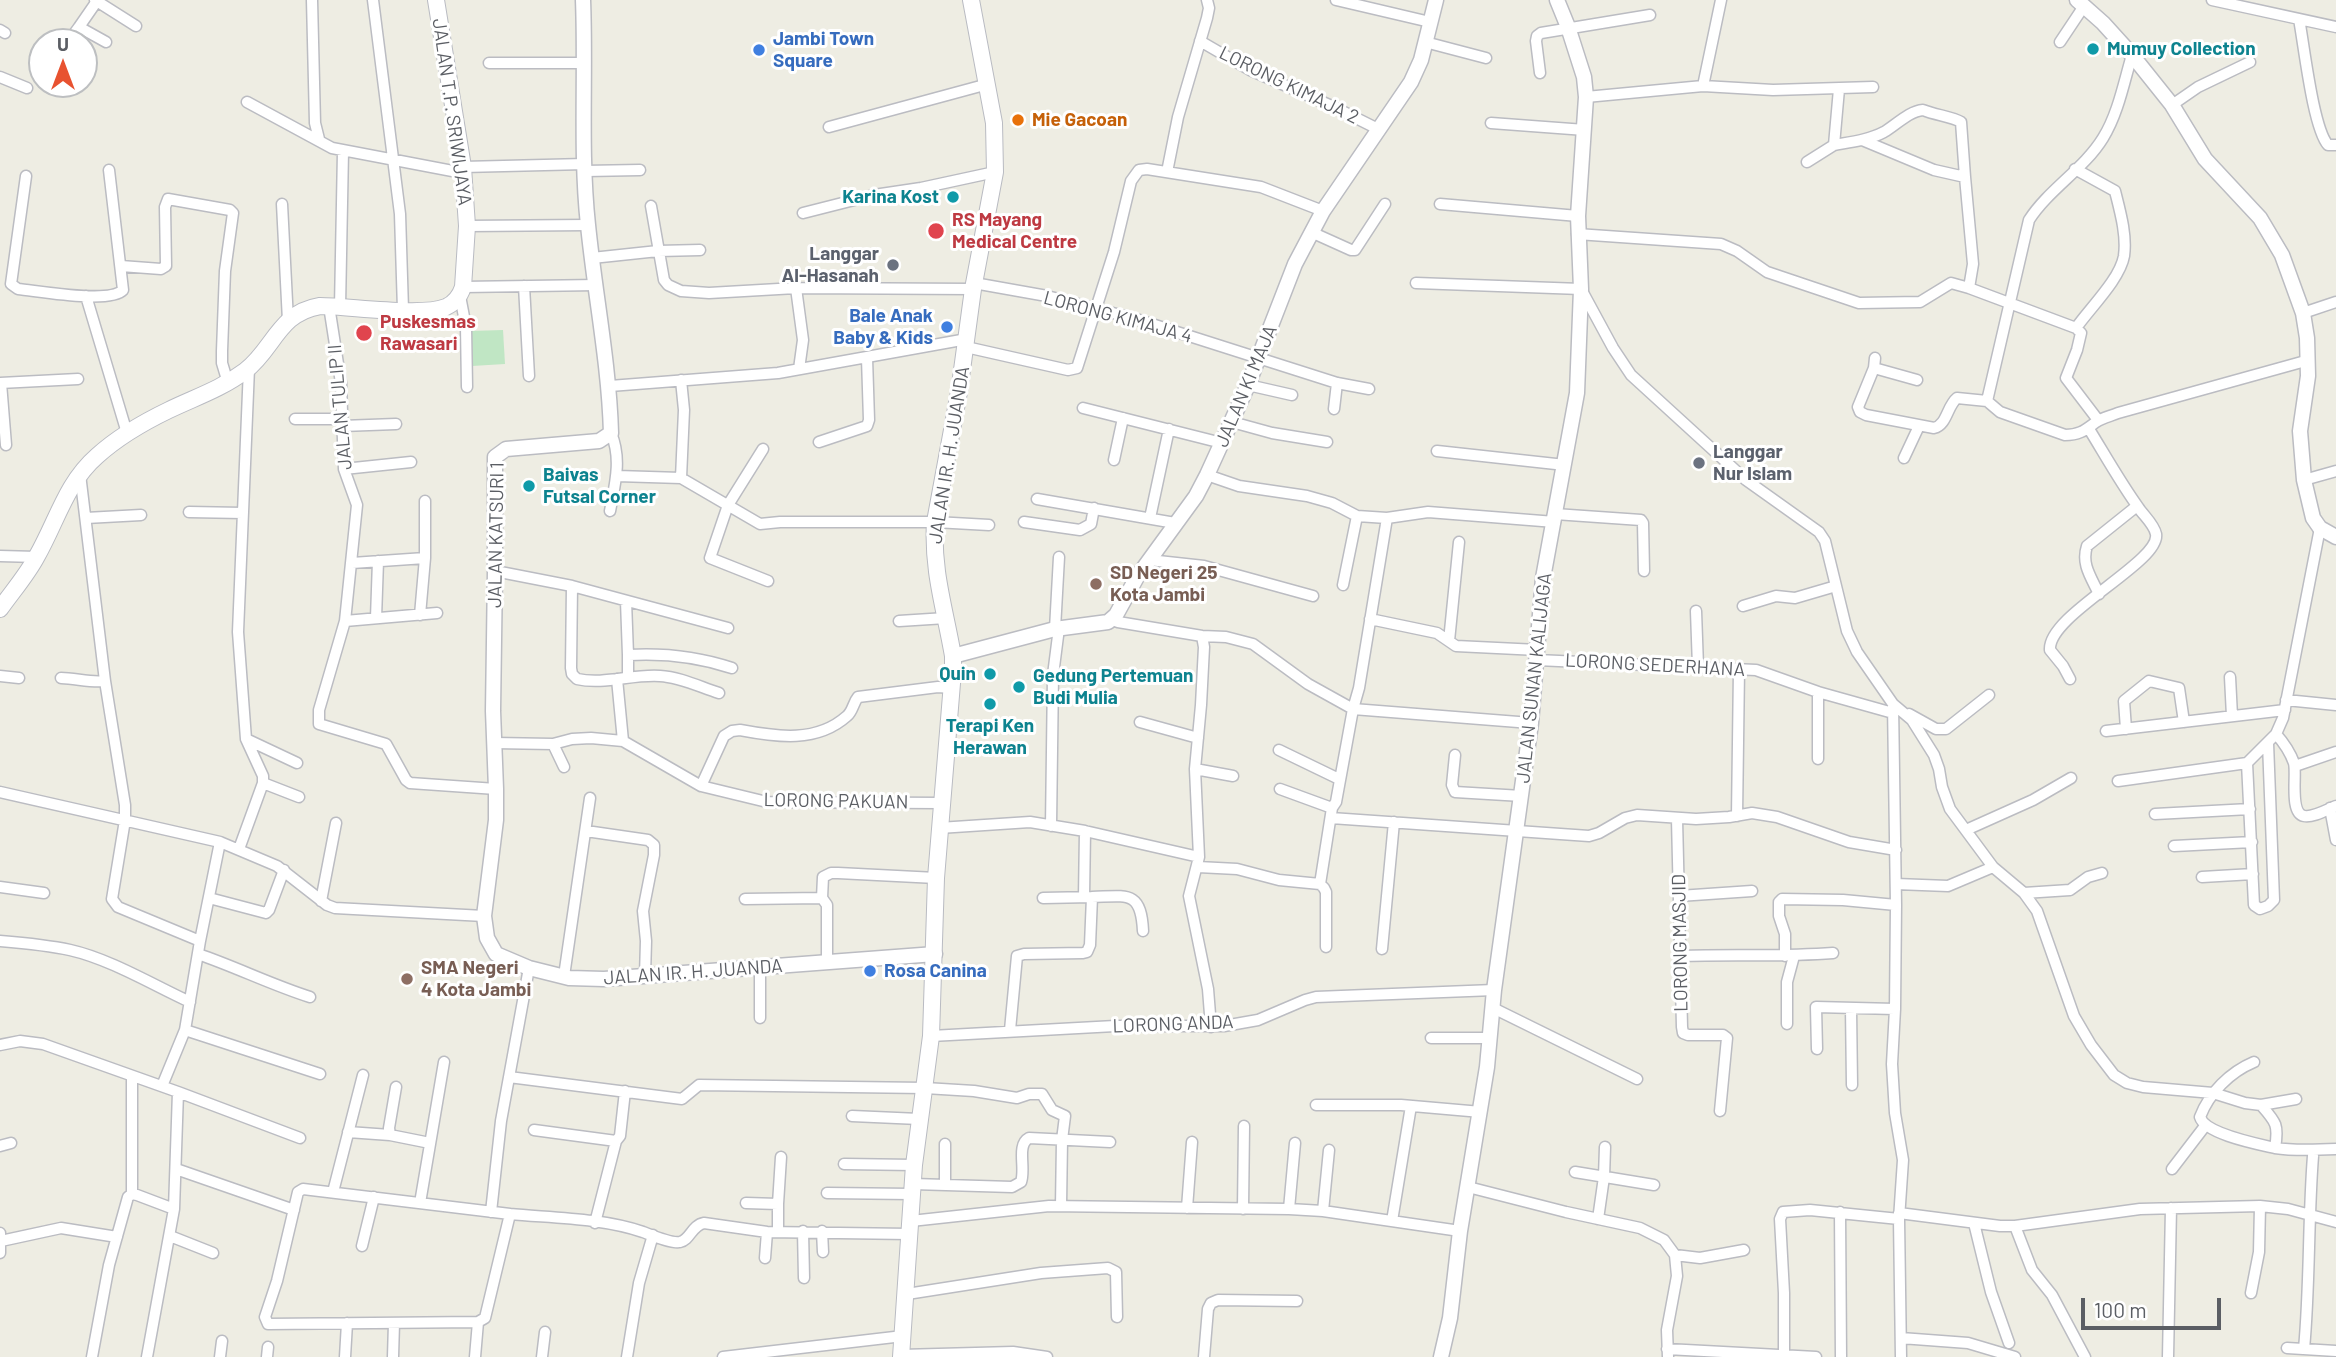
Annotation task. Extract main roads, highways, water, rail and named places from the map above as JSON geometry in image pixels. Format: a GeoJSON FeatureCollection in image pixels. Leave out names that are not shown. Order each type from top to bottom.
{"type":"FeatureCollection","features":[{"type":"Feature","properties":{"kind":"main road","name":"JALAN T.P. SRIWIJAYA"},"geometry":{"type":"LineString","coordinates":[[0,609],[37,557],[69,489],[99,454],[127,433],[228,383],[249,368],[288,320],[305,309],[335,306],[402,310],[441,308],[449,305],[461,291],[467,226],[463,170],[436,0]]}},
{"type":"Feature","properties":{"kind":"main road","name":"JALAN IR. H. JUANDA"},"geometry":{"type":"LineString","coordinates":[[901,1356],[914,1165],[931,1035],[936,877],[953,656],[934,564],[936,523],[995,172],[994,123],[971,0]]}},
{"type":"Feature","properties":{"kind":"place","name":"Mumuy Collection"},"geometry":{"type":"Point","coordinates":[2093,49]}},
{"type":"Feature","properties":{"kind":"place","name":"Jambi Town Square"},"geometry":{"type":"Point","coordinates":[759,50]}},
{"type":"Feature","properties":{"kind":"place","name":"Mie Gacoan"},"geometry":{"type":"Point","coordinates":[1018,120]}},
{"type":"Feature","properties":{"kind":"place","name":"Karina Kost"},"geometry":{"type":"Point","coordinates":[953,197]}},
{"type":"Feature","properties":{"kind":"place","name":"RS Mayang Medical Centre"},"geometry":{"type":"Point","coordinates":[936,231]}},
{"type":"Feature","properties":{"kind":"place","name":"Langgar Al-Hasanah"},"geometry":{"type":"Point","coordinates":[893,265]}},
{"type":"Feature","properties":{"kind":"place","name":"Bale Anak Baby & Kids"},"geometry":{"type":"Point","coordinates":[947,327]}},
{"type":"Feature","properties":{"kind":"place","name":"Puskesmas Rawasari"},"geometry":{"type":"Point","coordinates":[364,333]}},
{"type":"Feature","properties":{"kind":"place","name":"Langgar Nur Islam"},"geometry":{"type":"Point","coordinates":[1699,463]}},
{"type":"Feature","properties":{"kind":"place","name":"Baivas Futsal Corner"},"geometry":{"type":"Point","coordinates":[529,486]}},
{"type":"Feature","properties":{"kind":"place","name":"SD Negeri 25 Kota Jambi"},"geometry":{"type":"Point","coordinates":[1096,584]}},
{"type":"Feature","properties":{"kind":"place","name":"Quin"},"geometry":{"type":"Point","coordinates":[990,674]}},
{"type":"Feature","properties":{"kind":"place","name":"Gedung Pertemuan Budi Mulia"},"geometry":{"type":"Point","coordinates":[1019,687]}},
{"type":"Feature","properties":{"kind":"place","name":"Terapi Ken Herawan"},"geometry":{"type":"Point","coordinates":[990,704]}},
{"type":"Feature","properties":{"kind":"place","name":"Rosa Canina"},"geometry":{"type":"Point","coordinates":[870,971]}},
{"type":"Feature","properties":{"kind":"place","name":"SMA Negeri 4 Kota Jambi"},"geometry":{"type":"Point","coordinates":[407,979]}}]}
